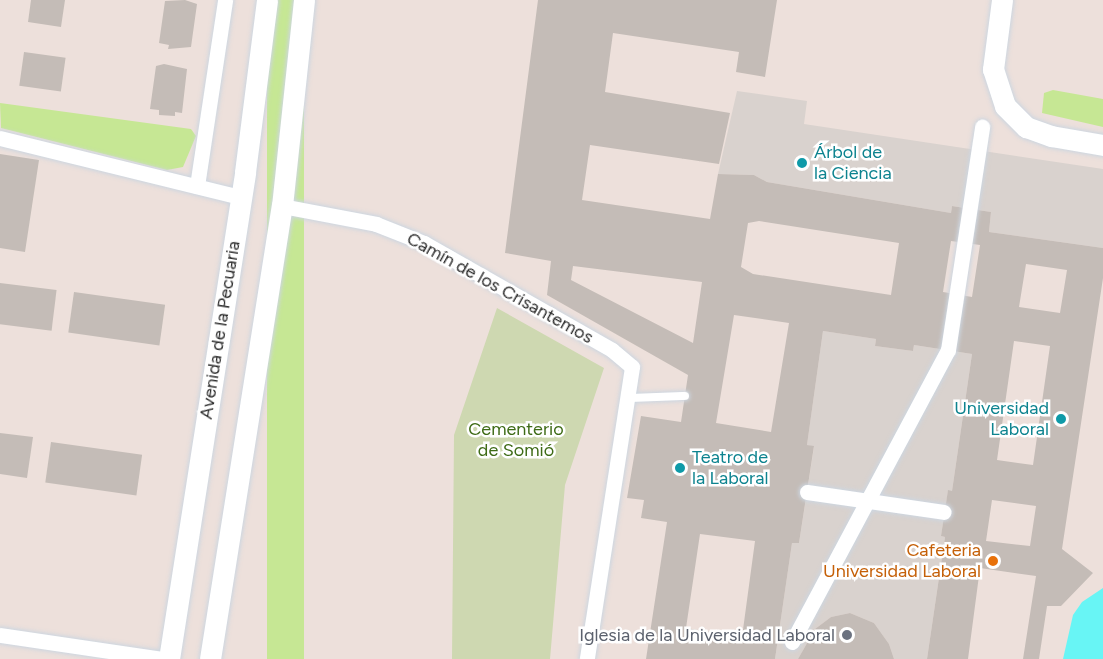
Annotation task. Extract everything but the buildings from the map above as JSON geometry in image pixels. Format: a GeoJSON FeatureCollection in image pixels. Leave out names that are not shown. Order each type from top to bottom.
{"type":"FeatureCollection","features":[{"type":"Feature","properties":{"kind":"street"},"geometry":{"type":"LineString","coordinates":[[197,186],[225,0]]}},
{"type":"Feature","properties":{"kind":"street","name":"Avenida de la Pecuaria"},"geometry":{"type":"LineString","coordinates":[[169,659],[241,197],[267,0]]}},
{"type":"Feature","properties":{"kind":"street"},"geometry":{"type":"LineString","coordinates":[[210,659],[282,206],[304,0]]}},
{"type":"Feature","properties":{"kind":"street"},"geometry":{"type":"LineString","coordinates":[[1002,0],[993,69],[1005,106],[1026,127],[1051,136],[1103,145]]}},
{"type":"Feature","properties":{"kind":"street"},"geometry":{"type":"LineString","coordinates":[[792,642],[948,350],[982,127]]}},
{"type":"Feature","properties":{"kind":"street"},"geometry":{"type":"LineString","coordinates":[[0,138],[241,197]]}},
{"type":"Feature","properties":{"kind":"street","name":"Camín de los Crisantemos"},"geometry":{"type":"LineString","coordinates":[[282,206],[376,224],[424,243],[612,350],[632,367],[628,398]]}},
{"type":"Feature","properties":{"kind":"street"},"geometry":{"type":"LineString","coordinates":[[587,659],[628,398]]}},
{"type":"Feature","properties":{"kind":"street"},"geometry":{"type":"LineString","coordinates":[[807,492],[945,512]]}},
{"type":"Feature","properties":{"kind":"street"},"geometry":{"type":"LineString","coordinates":[[0,635],[163,659]]}},
{"type":"Feature","properties":{"kind":"lane"},"geometry":{"type":"LineString","coordinates":[[628,398],[685,396]]}},
{"type":"Feature","properties":{"kind":"green space"},"geometry":{"type":"Polygon","coordinates":[[[267,0],[304,0],[304,659],[267,659],[267,0]]]}},
{"type":"Feature","properties":{"kind":"green space"},"geometry":{"type":"Polygon","coordinates":[[[1053,90],[1103,99],[1103,127],[1042,113],[1044,93],[1053,90]]]}},
{"type":"Feature","properties":{"kind":"green space"},"geometry":{"type":"Polygon","coordinates":[[[0,103],[191,129],[196,136],[183,167],[167,170],[1,128],[0,103]]]}},
{"type":"Feature","properties":{"kind":"green space","name":"Cementerio de Somió"},"geometry":{"type":"Polygon","coordinates":[[[497,308],[604,368],[565,485],[550,659],[452,659],[454,435],[497,308]]]}},
{"type":"Feature","properties":{"kind":"shaded area"},"geometry":{"type":"Polygon","coordinates":[[[737,91],[807,101],[804,124],[1103,169],[1103,248],[989,232],[991,212],[952,206],[951,213],[767,182],[754,175],[718,174],[737,91]]]}},
{"type":"Feature","properties":{"kind":"shaded area"},"geometry":{"type":"Polygon","coordinates":[[[823,331],[876,339],[875,346],[913,351],[914,345],[972,354],[952,491],[948,491],[941,536],[945,537],[927,659],[894,659],[889,644],[874,623],[850,613],[831,617],[815,629],[798,659],[775,659],[792,543],[799,543],[814,447],[807,445],[823,331]]]}},
{"type":"Feature","properties":{"kind":"water"},"geometry":{"type":"Polygon","coordinates":[[[1103,588],[1103,659],[1063,659],[1073,615],[1082,602],[1103,588]]]}},
{"type":"Feature","properties":{"kind":"place","name":"Árbol de la Ciencia"},"geometry":{"type":"Point","coordinates":[802,163]}},
{"type":"Feature","properties":{"kind":"place","name":"Universidad Laboral"},"geometry":{"type":"Point","coordinates":[1061,419]}},
{"type":"Feature","properties":{"kind":"place","name":"Teatro de la Laboral"},"geometry":{"type":"Point","coordinates":[680,468]}},
{"type":"Feature","properties":{"kind":"place","name":"Cafeteria Universidad Laboral"},"geometry":{"type":"Point","coordinates":[993,561]}},
{"type":"Feature","properties":{"kind":"place","name":"Iglesia de la Universidad Laboral"},"geometry":{"type":"Point","coordinates":[847,635]}}]}
